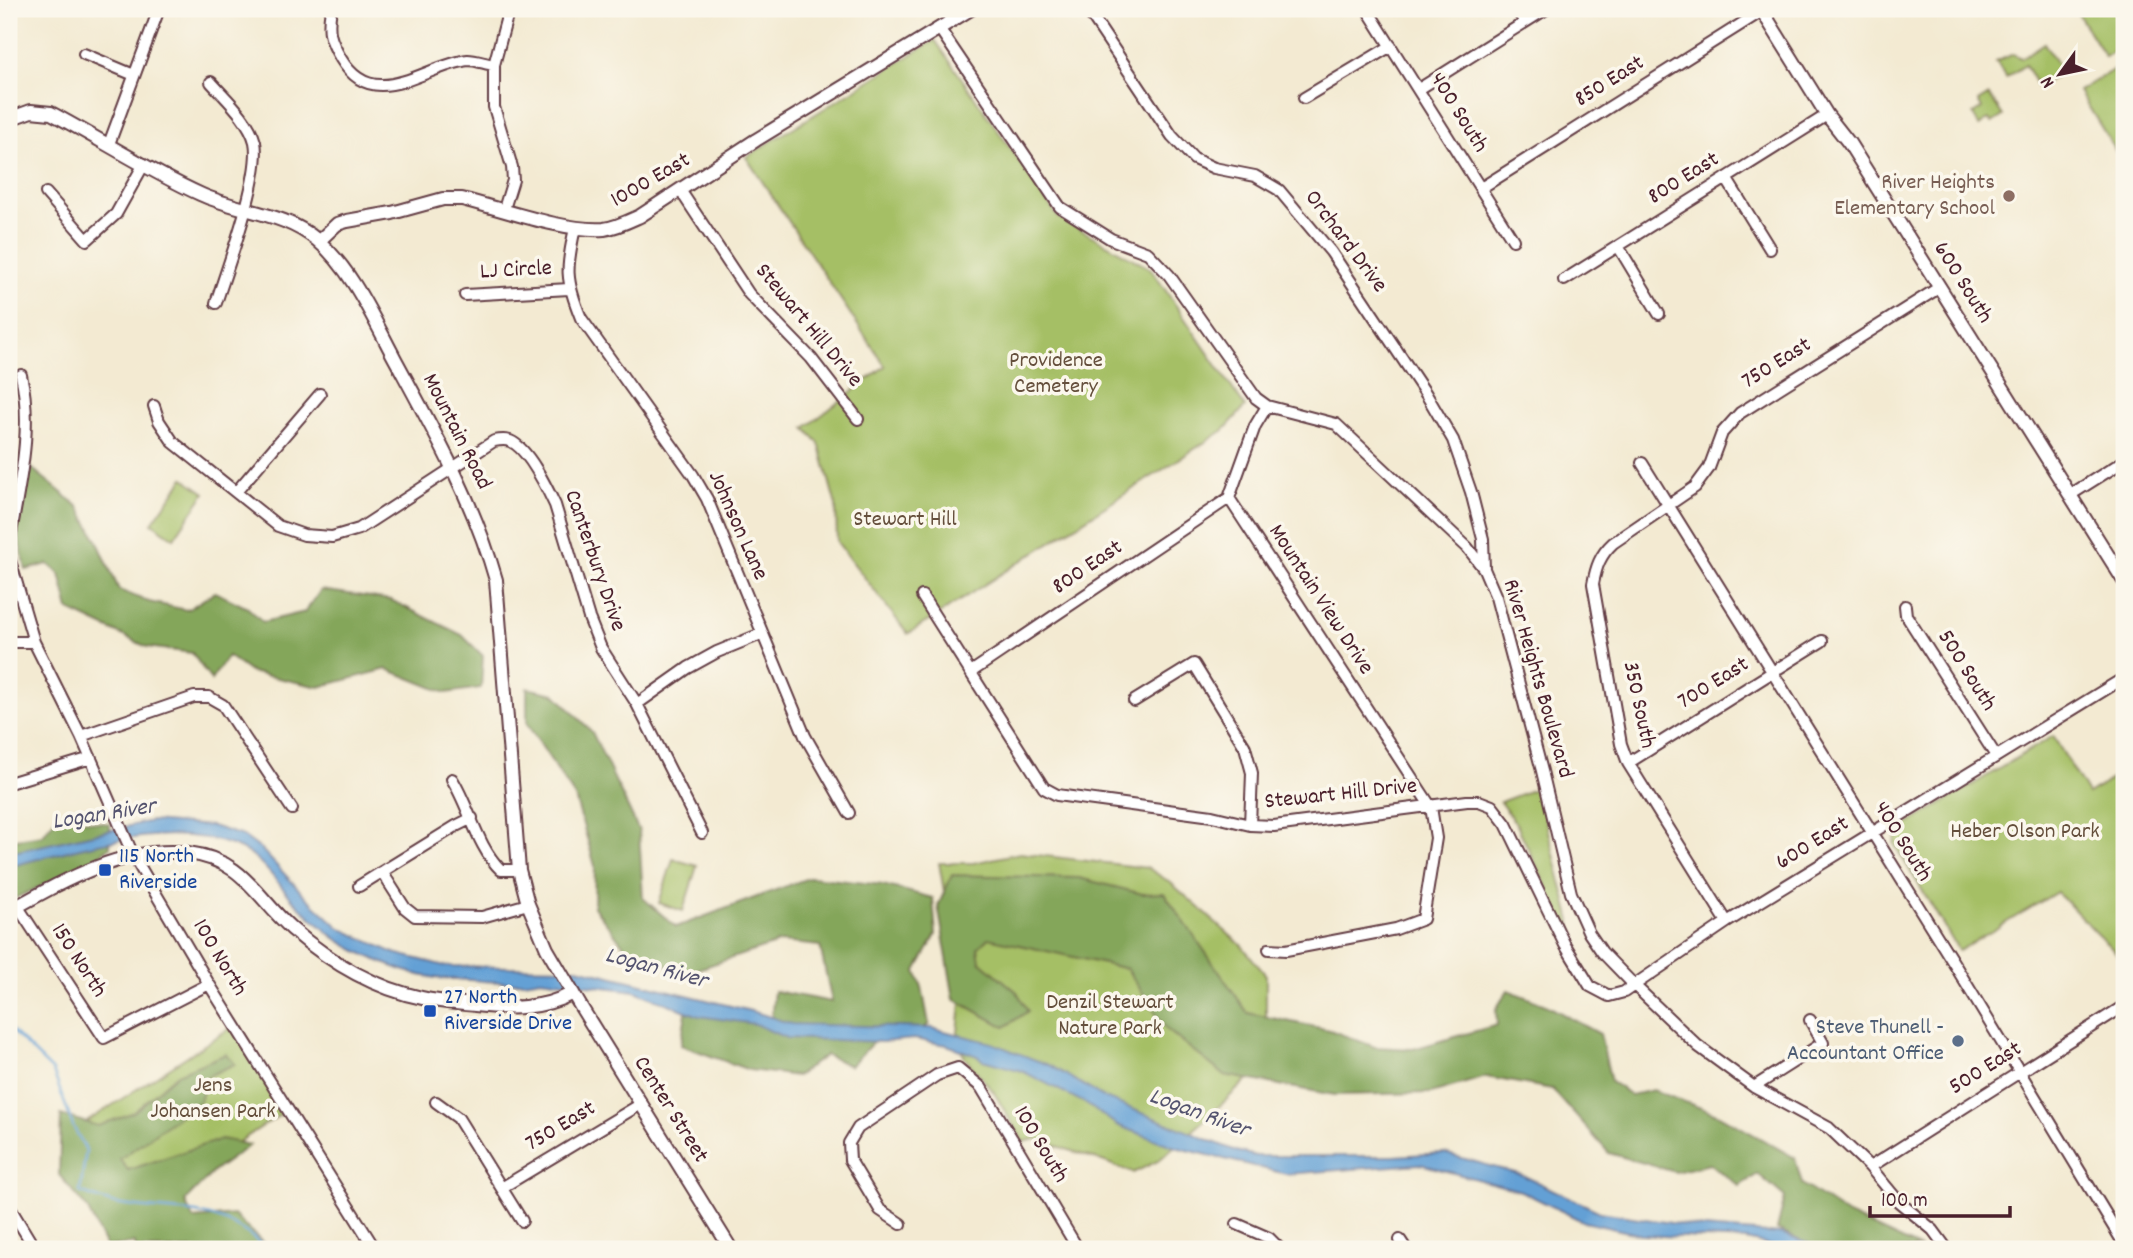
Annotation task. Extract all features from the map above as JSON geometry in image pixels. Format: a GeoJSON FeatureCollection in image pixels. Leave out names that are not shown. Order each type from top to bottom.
{"type":"FeatureCollection","features":[{"type":"Feature","properties":{"kind":"street"},"geometry":{"type":"LineString","coordinates":[[109,144],[159,9]]}},
{"type":"Feature","properties":{"kind":"street"},"geometry":{"type":"LineString","coordinates":[[331,9],[329,39],[346,67],[360,82],[379,86],[469,60],[494,65]]}},
{"type":"Feature","properties":{"kind":"street"},"geometry":{"type":"LineString","coordinates":[[505,209],[513,180],[512,167],[494,107],[494,65],[509,9]]}},
{"type":"Feature","properties":{"kind":"street","name":"1000 East"},"geometry":{"type":"LineString","coordinates":[[318,241],[337,224],[347,220],[392,213],[443,199],[462,198],[575,228],[606,229],[624,223],[971,9]]}},
{"type":"Feature","properties":{"kind":"street","name":"Orchard Drive"},"geometry":{"type":"LineString","coordinates":[[1087,9],[1172,136],[1194,159],[1214,168],[1255,176],[1279,190],[1331,252],[1426,394],[1453,440],[1471,492],[1483,539],[1484,569]]}},
{"type":"Feature","properties":{"kind":"street","name":"400 South"},"geometry":{"type":"LineString","coordinates":[[1367,9],[1513,240]]}},
{"type":"Feature","properties":{"kind":"street"},"geometry":{"type":"LineString","coordinates":[[1516,9],[1525,22]]}},
{"type":"Feature","properties":{"kind":"street"},"geometry":{"type":"LineString","coordinates":[[1419,89],[1546,9]]}},
{"type":"Feature","properties":{"kind":"street","name":"600 South"},"geometry":{"type":"LineString","coordinates":[[1762,10],[1827,115],[1849,143],[2124,581]]}},
{"type":"Feature","properties":{"kind":"street","name":"850 East"},"geometry":{"type":"LineString","coordinates":[[1481,188],[1762,10]]}},
{"type":"Feature","properties":{"kind":"street"},"geometry":{"type":"LineString","coordinates":[[939,28],[1060,207],[1111,239],[1148,253],[1169,275],[1256,398],[1267,407],[1255,426],[1229,498]]}},
{"type":"Feature","properties":{"kind":"street"},"geometry":{"type":"LineString","coordinates":[[1304,98],[1391,46]]}},
{"type":"Feature","properties":{"kind":"street"},"geometry":{"type":"LineString","coordinates":[[84,54],[134,75]]}},
{"type":"Feature","properties":{"kind":"street"},"geometry":{"type":"LineString","coordinates":[[211,82],[247,124],[255,141],[256,159],[216,303]]}},
{"type":"Feature","properties":{"kind":"street","name":"Mountain Road"},"geometry":{"type":"LineString","coordinates":[[9,120],[31,111],[51,113],[200,194],[244,210],[291,222],[318,241],[355,284],[452,467],[485,539],[496,580],[519,870],[528,904],[547,949],[573,993]]}},
{"type":"Feature","properties":{"kind":"street","name":"800 East"},"geometry":{"type":"LineString","coordinates":[[1564,280],[1827,115]]}},
{"type":"Feature","properties":{"kind":"street"},"geometry":{"type":"LineString","coordinates":[[46,193],[87,240],[116,214],[144,164]]}},
{"type":"Feature","properties":{"kind":"street"},"geometry":{"type":"LineString","coordinates":[[1726,178],[1770,249]]}},
{"type":"Feature","properties":{"kind":"street","name":"Stewart Hill Drive"},"geometry":{"type":"LineString","coordinates":[[680,190],[749,294],[811,358],[858,419]]}},
{"type":"Feature","properties":{"kind":"street","name":"Johnson Lane"},"geometry":{"type":"LineString","coordinates":[[575,228],[568,257],[569,289],[580,318],[693,475],[707,499],[805,736],[849,813]]}},
{"type":"Feature","properties":{"kind":"street"},"geometry":{"type":"LineString","coordinates":[[1618,246],[1658,314]]}},
{"type":"Feature","properties":{"kind":"street","name":"750 East"},"geometry":{"type":"LineString","coordinates":[[1669,506],[1695,487],[1709,468],[1722,433],[1740,413],[1940,287]]}},
{"type":"Feature","properties":{"kind":"street","name":"LJ Circle"},"geometry":{"type":"LineString","coordinates":[[465,295],[569,289]]}},
{"type":"Feature","properties":{"kind":"street"},"geometry":{"type":"LineString","coordinates":[[9,545],[26,441],[24,390],[20,375]]}},
{"type":"Feature","properties":{"kind":"street"},"geometry":{"type":"LineString","coordinates":[[236,492],[320,394]]}},
{"type":"Feature","properties":{"kind":"street","name":"Canterbury Drive"},"geometry":{"type":"LineString","coordinates":[[153,406],[173,442],[278,526],[304,535],[332,537],[359,529],[494,441],[508,439],[520,447],[547,487],[555,505],[589,618],[601,648],[636,704],[702,833]]}},
{"type":"Feature","properties":{"kind":"street","name":"River Heights Boulevard"},"geometry":{"type":"LineString","coordinates":[[1267,407],[1336,424],[1467,547],[1484,569],[1496,597],[1571,893],[1578,913],[1602,952],[1698,1046],[1754,1087],[1829,1128],[1870,1167],[1899,1202],[1933,1230],[1947,1249]]}},
{"type":"Feature","properties":{"kind":"street"},"geometry":{"type":"LineString","coordinates":[[2070,495],[2124,461]]}},
{"type":"Feature","properties":{"kind":"street","name":"400 South"},"geometry":{"type":"LineString","coordinates":[[1642,463],[2124,1244]]}},
{"type":"Feature","properties":{"kind":"street","name":"800 East"},"geometry":{"type":"LineString","coordinates":[[971,672],[1229,498]]}},
{"type":"Feature","properties":{"kind":"street","name":"Mountain View Drive"},"geometry":{"type":"LineString","coordinates":[[1229,498],[1431,807]]}},
{"type":"Feature","properties":{"kind":"street","name":"350 South"},"geometry":{"type":"LineString","coordinates":[[1669,506],[1613,543],[1602,554],[1593,584],[1621,744],[1628,763],[1727,922]]}},
{"type":"Feature","properties":{"kind":"street","name":"100 North"},"geometry":{"type":"LineString","coordinates":[[9,557],[34,642],[81,736],[133,855],[209,984],[376,1249]]}},
{"type":"Feature","properties":{"kind":"street","name":"Stewart Hill Drive"},"geometry":{"type":"LineString","coordinates":[[922,597],[1044,788],[1057,796],[1212,816],[1250,825],[1274,825],[1479,801],[1492,806],[1506,824],[1565,945],[1590,986],[1609,996],[1624,992],[1634,985]]}},
{"type":"Feature","properties":{"kind":"street","name":"500 South"},"geometry":{"type":"LineString","coordinates":[[1905,606],[1906,615],[1996,756]]}},
{"type":"Feature","properties":{"kind":"street"},"geometry":{"type":"LineString","coordinates":[[636,704],[688,668],[717,652],[761,635]]}},
{"type":"Feature","properties":{"kind":"street","name":"700 East"},"geometry":{"type":"LineString","coordinates":[[1628,763],[1822,641]]}},
{"type":"Feature","properties":{"kind":"street"},"geometry":{"type":"LineString","coordinates":[[9,642],[34,642]]}},
{"type":"Feature","properties":{"kind":"street"},"geometry":{"type":"LineString","coordinates":[[1134,701],[1194,664],[1245,747],[1252,774],[1250,825]]}},
{"type":"Feature","properties":{"kind":"street","name":"600 East"},"geometry":{"type":"LineString","coordinates":[[1634,985],[1727,922],[2124,678]]}},
{"type":"Feature","properties":{"kind":"street"},"geometry":{"type":"LineString","coordinates":[[81,736],[194,697],[209,697],[223,705],[292,809]]}},
{"type":"Feature","properties":{"kind":"street"},"geometry":{"type":"LineString","coordinates":[[9,783],[91,758]]}},
{"type":"Feature","properties":{"kind":"street"},"geometry":{"type":"LineString","coordinates":[[452,779],[464,798],[489,859],[501,870],[519,870]]}},
{"type":"Feature","properties":{"kind":"street"},"geometry":{"type":"LineString","coordinates":[[1269,949],[1286,950],[1396,929],[1423,919],[1436,838],[1431,807]]}},
{"type":"Feature","properties":{"kind":"street"},"geometry":{"type":"LineString","coordinates":[[359,886],[456,825],[472,818]]}},
{"type":"Feature","properties":{"kind":"street"},"geometry":{"type":"LineString","coordinates":[[13,909],[50,889],[133,855],[188,853],[222,861],[262,895],[290,927],[332,960],[393,991],[424,999],[530,1008],[554,1002],[573,993]]}},
{"type":"Feature","properties":{"kind":"street"},"geometry":{"type":"LineString","coordinates":[[382,873],[405,908],[415,916],[482,917],[528,904]]}},
{"type":"Feature","properties":{"kind":"street","name":"150 North"},"geometry":{"type":"LineString","coordinates":[[13,909],[104,1038],[209,984]]}},
{"type":"Feature","properties":{"kind":"street","name":"Center Street"},"geometry":{"type":"LineString","coordinates":[[573,993],[731,1249]]}},
{"type":"Feature","properties":{"kind":"street","name":"500 East"},"geometry":{"type":"LineString","coordinates":[[1870,1167],[2124,1006]]}},
{"type":"Feature","properties":{"kind":"street"},"geometry":{"type":"LineString","coordinates":[[1754,1087],[1823,1043],[1810,1020]]}},
{"type":"Feature","properties":{"kind":"street","name":"100 South"},"geometry":{"type":"LineString","coordinates":[[901,1224],[880,1210],[849,1160],[849,1143],[858,1128],[937,1075],[958,1068],[981,1087],[1078,1249]]}},
{"type":"Feature","properties":{"kind":"street"},"geometry":{"type":"LineString","coordinates":[[436,1102],[458,1118],[522,1221]]}},
{"type":"Feature","properties":{"kind":"street","name":"750 East"},"geometry":{"type":"LineString","coordinates":[[503,1187],[641,1104]]}},
{"type":"Feature","properties":{"kind":"street"},"geometry":{"type":"LineString","coordinates":[[9,1206],[35,1249]]}},
{"type":"Feature","properties":{"kind":"street"},"geometry":{"type":"LineString","coordinates":[[1237,1224],[1269,1238],[1280,1249]]}},
{"type":"Feature","properties":{"kind":"green space"},"geometry":{"type":"Polygon","coordinates":[[[2075,9],[2124,9],[2124,45],[2105,57],[2075,9]]]}},
{"type":"Feature","properties":{"kind":"green space","name":"Providence Cemetery"},"geometry":{"type":"Polygon","coordinates":[[[935,40],[1058,217],[1151,269],[1245,407],[1224,430],[908,634],[837,542],[836,506],[819,443],[805,428],[885,366],[746,157],[935,40]]]}},
{"type":"Feature","properties":{"kind":"green space"},"geometry":{"type":"Polygon","coordinates":[[[2044,43],[2062,72],[2038,87],[2025,65],[2006,78],[1996,62],[2013,54],[2021,58],[2044,43]]]}},
{"type":"Feature","properties":{"kind":"green space"},"geometry":{"type":"Polygon","coordinates":[[[2124,63],[2124,164],[2079,91],[2124,63]]]}},
{"type":"Feature","properties":{"kind":"green space"},"geometry":{"type":"Polygon","coordinates":[[[1989,95],[2003,116],[1992,123],[1989,119],[1979,126],[1973,114],[1982,108],[1978,102],[1989,95]]]}},
{"type":"Feature","properties":{"kind":"green space"},"geometry":{"type":"Polygon","coordinates":[[[29,466],[79,507],[119,590],[149,602],[187,610],[215,592],[248,608],[263,622],[305,612],[321,590],[391,600],[462,635],[483,656],[481,688],[446,693],[387,669],[319,687],[250,672],[228,656],[211,680],[192,653],[147,647],[69,610],[60,574],[48,564],[26,570],[16,529],[29,466]]]}},
{"type":"Feature","properties":{"kind":"green space"},"geometry":{"type":"Polygon","coordinates":[[[184,478],[205,493],[174,538],[152,523],[184,478]]]}},
{"type":"Feature","properties":{"kind":"green space"},"geometry":{"type":"Polygon","coordinates":[[[527,688],[555,694],[592,732],[639,831],[643,898],[676,927],[811,877],[883,885],[933,898],[936,935],[916,971],[929,1024],[915,1034],[883,1032],[850,1066],[826,1055],[797,1076],[749,1070],[681,1045],[686,1012],[771,1022],[774,991],[832,1002],[820,946],[781,942],[689,972],[631,955],[594,907],[595,866],[575,797],[527,724],[527,688]]]}},
{"type":"Feature","properties":{"kind":"green space","name":"Heber Olson Park"},"geometry":{"type":"Polygon","coordinates":[[[2053,736],[2088,794],[2124,771],[2124,961],[2057,892],[1959,951],[1894,844],[1898,830],[2053,736]]]}},
{"type":"Feature","properties":{"kind":"green space"},"geometry":{"type":"Polygon","coordinates":[[[1537,788],[1571,921],[1571,938],[1517,825],[1500,802],[1537,788]]]}},
{"type":"Feature","properties":{"kind":"green space"},"geometry":{"type":"Polygon","coordinates":[[[57,816],[110,824],[110,847],[86,866],[9,901],[9,840],[43,835],[57,816]]]}},
{"type":"Feature","properties":{"kind":"green space","name":"Denzil Stewart Nature Park"},"geometry":{"type":"Polygon","coordinates":[[[1020,853],[1148,868],[1171,883],[1242,946],[1266,975],[1266,1015],[1276,1036],[1249,1078],[1158,1161],[1133,1173],[1036,1139],[1023,1142],[993,1091],[965,1058],[957,1041],[962,994],[939,863],[973,863],[1020,853]]]}},
{"type":"Feature","properties":{"kind":"green space"},"geometry":{"type":"Polygon","coordinates":[[[673,859],[697,866],[683,911],[659,903],[673,859]]]}},
{"type":"Feature","properties":{"kind":"green space"},"geometry":{"type":"Polygon","coordinates":[[[952,875],[1079,878],[1143,894],[1164,893],[1248,1013],[1330,1030],[1375,1047],[1413,1049],[1497,1025],[1496,1009],[1508,990],[1548,1006],[1600,1034],[1611,1082],[1631,1095],[1653,1090],[1717,1114],[1795,1158],[1802,1184],[1848,1215],[1921,1249],[1818,1249],[1777,1230],[1785,1197],[1758,1174],[1739,1186],[1710,1164],[1675,1172],[1609,1153],[1552,1089],[1486,1077],[1431,1093],[1335,1095],[1224,1075],[1166,1029],[1127,969],[988,938],[978,948],[980,961],[1017,992],[1028,1011],[1005,1027],[954,999],[938,906],[952,875]]]}},
{"type":"Feature","properties":{"kind":"green space","name":"Jens Johansen Park"},"geometry":{"type":"Polygon","coordinates":[[[235,1025],[286,1111],[116,1222],[62,1138],[235,1025]]]}},
{"type":"Feature","properties":{"kind":"green space"},"geometry":{"type":"Polygon","coordinates":[[[226,1054],[235,1064],[208,1076],[200,1101],[120,1159],[128,1170],[222,1139],[250,1145],[214,1171],[185,1201],[193,1219],[234,1215],[269,1249],[136,1249],[135,1243],[106,1247],[87,1208],[59,1175],[61,1115],[98,1126],[134,1112],[177,1074],[226,1054]]]}},
{"type":"Feature","properties":{"kind":"water"},"geometry":{"type":"Polygon","coordinates":[[[151,821],[212,826],[243,836],[262,850],[307,898],[340,928],[394,953],[445,966],[578,968],[755,1012],[792,1024],[932,1028],[992,1043],[1051,1066],[1105,1098],[1236,1151],[1256,1156],[1394,1156],[1444,1153],[1522,1175],[1600,1212],[1704,1228],[1781,1234],[1824,1249],[1785,1249],[1746,1240],[1642,1235],[1584,1222],[1521,1191],[1420,1164],[1286,1174],[1175,1147],[1117,1125],[1083,1102],[1022,1071],[983,1060],[947,1045],[914,1039],[882,1042],[786,1038],[755,1024],[699,1016],[635,991],[540,979],[504,982],[442,979],[416,974],[387,965],[345,944],[307,914],[252,856],[234,846],[208,838],[180,835],[121,840],[9,867],[9,853],[151,821]]]}},
{"type":"Feature","properties":{"kind":"waterway"},"geometry":{"type":"LineString","coordinates":[[9,1028],[53,1071],[73,1126],[86,1150],[80,1192],[117,1204],[199,1213],[216,1218],[233,1224],[266,1249]]}},
{"type":"Feature","properties":{"kind":"place","name":"River Heights Elementary School"},"geometry":{"type":"Point","coordinates":[2009,196]}},
{"type":"Feature","properties":{"kind":"place","name":"115 North Riverside"},"geometry":{"type":"Point","coordinates":[105,870]}},
{"type":"Feature","properties":{"kind":"place","name":"27 North Riverside Drive"},"geometry":{"type":"Point","coordinates":[430,1011]}},
{"type":"Feature","properties":{"kind":"place","name":"Steve Thunell - Accountant Office"},"geometry":{"type":"Point","coordinates":[1958,1041]}},
{"type":"Feature","properties":{"kind":"park label","name":"Stewart Hill"},"geometry":{"type":"Point","coordinates":[905,520]}},
{"type":"Feature","properties":{"kind":"water label","name":"Logan River"},"geometry":{"type":"Point","coordinates":[104,815]}},
{"type":"Feature","properties":{"kind":"water label","name":"Logan River"},"geometry":{"type":"Point","coordinates":[656,969]}},
{"type":"Feature","properties":{"kind":"water label","name":"Logan River"},"geometry":{"type":"Point","coordinates":[1199,1114]}}]}
